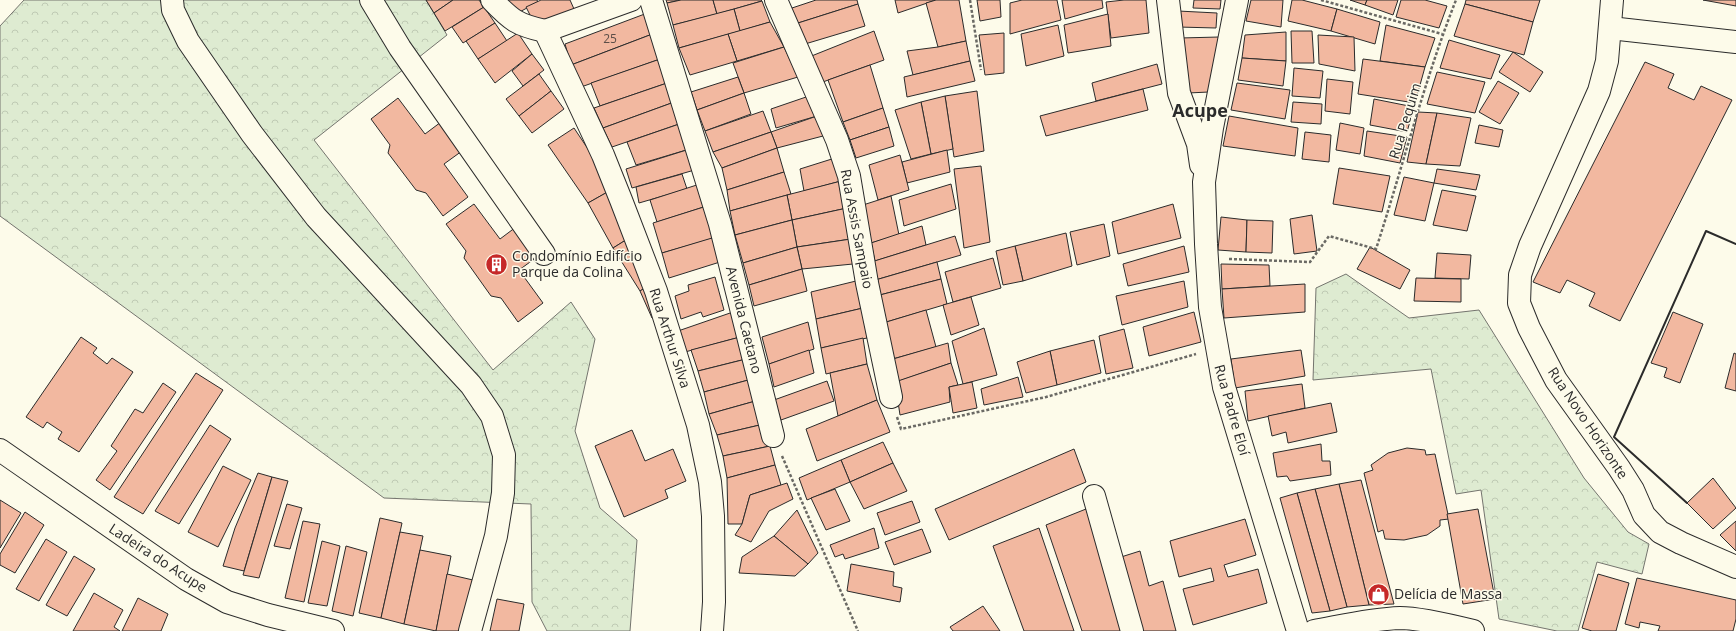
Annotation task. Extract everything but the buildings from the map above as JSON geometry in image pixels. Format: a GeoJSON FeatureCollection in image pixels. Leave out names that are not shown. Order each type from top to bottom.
{"type":"FeatureCollection","features":[{"type":"Feature","properties":{"kind":"street"},"geometry":{"type":"LineString","coordinates":[[172,0],[173,10],[188,41],[252,134],[316,216],[471,385],[492,416],[504,455],[503,493],[496,536],[470,631]]}},
{"type":"Feature","properties":{"kind":"street"},"geometry":{"type":"LineString","coordinates":[[371,0],[400,48],[544,254]]}},
{"type":"Feature","properties":{"kind":"street"},"geometry":{"type":"LineString","coordinates":[[492,0],[509,18],[525,26],[545,31],[578,9],[632,0]]}},
{"type":"Feature","properties":{"kind":"street","name":"Avenida Caetano"},"geometry":{"type":"LineString","coordinates":[[651,0],[720,224],[773,436]]}},
{"type":"Feature","properties":{"kind":"street","name":"Rua Assis Sampaio"},"geometry":{"type":"LineString","coordinates":[[776,0],[838,140],[849,176],[867,283],[891,397]]}},
{"type":"Feature","properties":{"kind":"street","name":"Rua Padre Eloí"},"geometry":{"type":"LineString","coordinates":[[1168,0],[1179,93],[1198,144],[1204,182],[1206,257],[1210,307],[1216,349],[1224,387],[1298,631]]}},
{"type":"Feature","properties":{"kind":"street","name":"Rua Padre Eloí"},"geometry":{"type":"LineString","coordinates":[[1204,182],[1212,128],[1237,0]]}},
{"type":"Feature","properties":{"kind":"street","name":"Rua Novo Horizonte"},"geometry":{"type":"LineString","coordinates":[[1612,0],[1607,61],[1599,91],[1530,246],[1520,275],[1519,303],[1529,328],[1556,380],[1619,468],[1633,490],[1644,514],[1660,532],[1680,543],[1736,567]]}},
{"type":"Feature","properties":{"kind":"street"},"geometry":{"type":"LineString","coordinates":[[1610,28],[1736,42]]}},
{"type":"Feature","properties":{"kind":"street","name":"Rua Arthur Silva"},"geometry":{"type":"LineString","coordinates":[[545,31],[603,155],[621,200],[656,291],[698,426],[710,482],[713,516],[714,602],[712,631]]}},
{"type":"Feature","properties":{"kind":"street","name":"Ladeira do Acupe"},"geometry":{"type":"LineString","coordinates":[[0,450],[186,579],[227,602],[268,615],[333,631]]}},
{"type":"Feature","properties":{"kind":"street"},"geometry":{"type":"LineString","coordinates":[[1094,496],[1132,631]]}},
{"type":"Feature","properties":{"kind":"street"},"geometry":{"type":"LineString","coordinates":[[1314,631],[1358,622],[1401,618],[1450,625],[1473,631]]}},
{"type":"Feature","properties":{"kind":"path"},"geometry":{"type":"LineString","coordinates":[[970,0],[981,70]]}},
{"type":"Feature","properties":{"kind":"path"},"geometry":{"type":"LineString","coordinates":[[1321,0],[1442,34]]}},
{"type":"Feature","properties":{"kind":"path","name":"Rua Pequim"},"geometry":{"type":"LineString","coordinates":[[1206,257],[1310,262],[1329,236],[1376,249],[1442,34],[1456,0]]}},
{"type":"Feature","properties":{"kind":"path"},"geometry":{"type":"LineString","coordinates":[[891,397],[901,429],[1046,397],[1216,349]]}},
{"type":"Feature","properties":{"kind":"path"},"geometry":{"type":"LineString","coordinates":[[773,436],[858,631]]}},
{"type":"Feature","properties":{"kind":"green space"},"geometry":{"type":"Polygon","coordinates":[[[24,0],[426,0],[447,35],[314,140],[493,370],[571,302],[595,339],[575,431],[600,508],[637,540],[630,631],[547,631],[532,602],[531,504],[384,498],[0,216],[0,26],[24,0]]]}},
{"type":"Feature","properties":{"kind":"green space"},"geometry":{"type":"Polygon","coordinates":[[[1346,274],[1409,318],[1479,310],[1584,478],[1628,532],[1649,544],[1642,574],[1597,562],[1578,631],[1557,631],[1499,619],[1481,490],[1456,494],[1431,369],[1313,380],[1316,288],[1346,274]]]}},
{"type":"Feature","properties":{"kind":"wall"},"geometry":{"type":"LineString","coordinates":[[1687,503],[1614,437],[1706,231],[1736,244]]}},
{"type":"Feature","properties":{"kind":"place","name":"Condomínio Edifício Parque da Colina"},"geometry":{"type":"Point","coordinates":[497,264]}},
{"type":"Feature","properties":{"kind":"place","name":"Delícia de Massa"},"geometry":{"type":"Point","coordinates":[1378,594]}},
{"type":"Feature","properties":{"kind":"district","name":"Acupe"},"geometry":{"type":"Point","coordinates":[1200,111]}}]}
